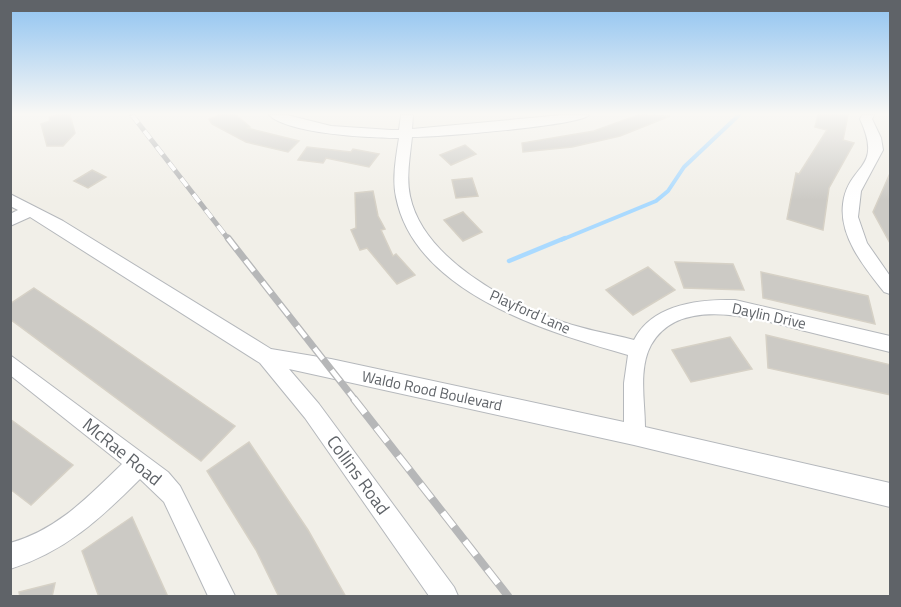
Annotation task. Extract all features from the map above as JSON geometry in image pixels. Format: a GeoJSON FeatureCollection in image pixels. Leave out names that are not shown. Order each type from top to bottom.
{"type":"FeatureCollection","features":[{"type":"Feature","properties":{"kind":"street","name":"Playford Lane"},"geometry":{"type":"LineString","coordinates":[[406,143],[403,182],[405,204],[421,236],[443,260],[480,289],[523,312],[568,330],[639,350]]}},
{"type":"Feature","properties":{"kind":"street"},"geometry":{"type":"LineString","coordinates":[[875,143],[876,150],[854,191],[851,214],[853,227],[867,258],[891,287]]}},
{"type":"Feature","properties":{"kind":"street","name":"Waldo Rood Boulevard"},"geometry":{"type":"LineString","coordinates":[[10,200],[30,210],[267,357],[331,368],[634,435],[891,495]]}},
{"type":"Feature","properties":{"kind":"street"},"geometry":{"type":"LineString","coordinates":[[10,221],[30,210]]}},
{"type":"Feature","properties":{"kind":"street","name":"Daylin Drive"},"geometry":{"type":"LineString","coordinates":[[639,350],[660,324],[674,315],[688,310],[718,306],[753,310],[891,344]]}},
{"type":"Feature","properties":{"kind":"street"},"geometry":{"type":"LineString","coordinates":[[634,435],[639,350]]}},
{"type":"Feature","properties":{"kind":"street","name":"Collins Road"},"geometry":{"type":"LineString","coordinates":[[267,357],[312,411],[446,597]]}},
{"type":"Feature","properties":{"kind":"street","name":"McRae Road"},"geometry":{"type":"LineString","coordinates":[[10,363],[138,464],[172,494],[222,597]]}},
{"type":"Feature","properties":{"kind":"street"},"geometry":{"type":"LineString","coordinates":[[10,556],[45,546],[69,530],[138,464]]}},
{"type":"Feature","properties":{"kind":"building"},"geometry":{"type":"Polygon","coordinates":[[[46,143],[65,143],[63,146],[47,146],[46,143]]]}},
{"type":"Feature","properties":{"kind":"building"},"geometry":{"type":"Polygon","coordinates":[[[252,143],[297,143],[288,152],[252,143]]]}},
{"type":"Feature","properties":{"kind":"building"},"geometry":{"type":"Polygon","coordinates":[[[522,143],[588,143],[572,147],[523,152],[522,143]]]}},
{"type":"Feature","properties":{"kind":"building"},"geometry":{"type":"Polygon","coordinates":[[[819,143],[854,143],[829,188],[823,230],[787,219],[796,173],[799,174],[819,143]]]}},
{"type":"Feature","properties":{"kind":"building"},"geometry":{"type":"Polygon","coordinates":[[[465,145],[476,154],[451,165],[440,155],[465,145]]]}},
{"type":"Feature","properties":{"kind":"building"},"geometry":{"type":"Polygon","coordinates":[[[307,147],[351,152],[353,149],[379,154],[369,167],[326,158],[323,163],[298,160],[307,147]]]}},
{"type":"Feature","properties":{"kind":"building"},"geometry":{"type":"Polygon","coordinates":[[[92,170],[106,177],[88,188],[74,181],[92,170]]]}},
{"type":"Feature","properties":{"kind":"building"},"geometry":{"type":"Polygon","coordinates":[[[891,171],[891,245],[873,212],[891,171]]]}},
{"type":"Feature","properties":{"kind":"building"},"geometry":{"type":"Polygon","coordinates":[[[472,178],[478,196],[456,198],[452,180],[472,178]]]}},
{"type":"Feature","properties":{"kind":"building"},"geometry":{"type":"Polygon","coordinates":[[[373,191],[378,216],[385,229],[381,230],[393,256],[396,254],[415,275],[397,284],[367,248],[360,250],[351,230],[356,228],[355,193],[373,191]]]}},
{"type":"Feature","properties":{"kind":"building"},"geometry":{"type":"Polygon","coordinates":[[[463,212],[482,232],[463,241],[444,220],[463,212]]]}},
{"type":"Feature","properties":{"kind":"building"},"geometry":{"type":"Polygon","coordinates":[[[675,262],[733,264],[744,290],[684,288],[675,262]]]}},
{"type":"Feature","properties":{"kind":"building"},"geometry":{"type":"Polygon","coordinates":[[[648,267],[675,290],[633,315],[606,290],[648,267]]]}},
{"type":"Feature","properties":{"kind":"building"},"geometry":{"type":"Polygon","coordinates":[[[761,272],[868,296],[875,324],[763,298],[761,272]]]}},
{"type":"Feature","properties":{"kind":"building"},"geometry":{"type":"Polygon","coordinates":[[[34,288],[235,426],[201,461],[10,319],[10,304],[34,288]]]}},
{"type":"Feature","properties":{"kind":"building"},"geometry":{"type":"Polygon","coordinates":[[[766,335],[891,365],[891,395],[768,368],[766,335]]]}},
{"type":"Feature","properties":{"kind":"building"},"geometry":{"type":"Polygon","coordinates":[[[730,337],[752,369],[691,382],[672,350],[730,337]]]}},
{"type":"Feature","properties":{"kind":"building"},"geometry":{"type":"Polygon","coordinates":[[[10,419],[73,465],[31,505],[10,489],[10,419]]]}},
{"type":"Feature","properties":{"kind":"building"},"geometry":{"type":"Polygon","coordinates":[[[249,442],[308,530],[346,597],[279,597],[256,550],[207,471],[249,442]]]}},
{"type":"Feature","properties":{"kind":"building"},"geometry":{"type":"Polygon","coordinates":[[[132,517],[168,597],[99,597],[82,551],[132,517]]]}},
{"type":"Feature","properties":{"kind":"building"},"geometry":{"type":"Polygon","coordinates":[[[55,583],[52,597],[20,597],[19,592],[55,583]]]}},
{"type":"Feature","properties":{"kind":"waterway"},"geometry":{"type":"LineString","coordinates":[[561,240],[656,201],[668,191],[684,167],[709,143]]}},
{"type":"Feature","properties":{"kind":"waterway"},"geometry":{"type":"LineString","coordinates":[[509,261],[565,238]]}},
{"type":"Feature","properties":{"kind":"railway"},"geometry":{"type":"LineString","coordinates":[[154,143],[229,240]]}},
{"type":"Feature","properties":{"kind":"railway"},"geometry":{"type":"LineString","coordinates":[[228,238],[355,400]]}},
{"type":"Feature","properties":{"kind":"railway"},"geometry":{"type":"LineString","coordinates":[[354,399],[508,596]]}}]}
